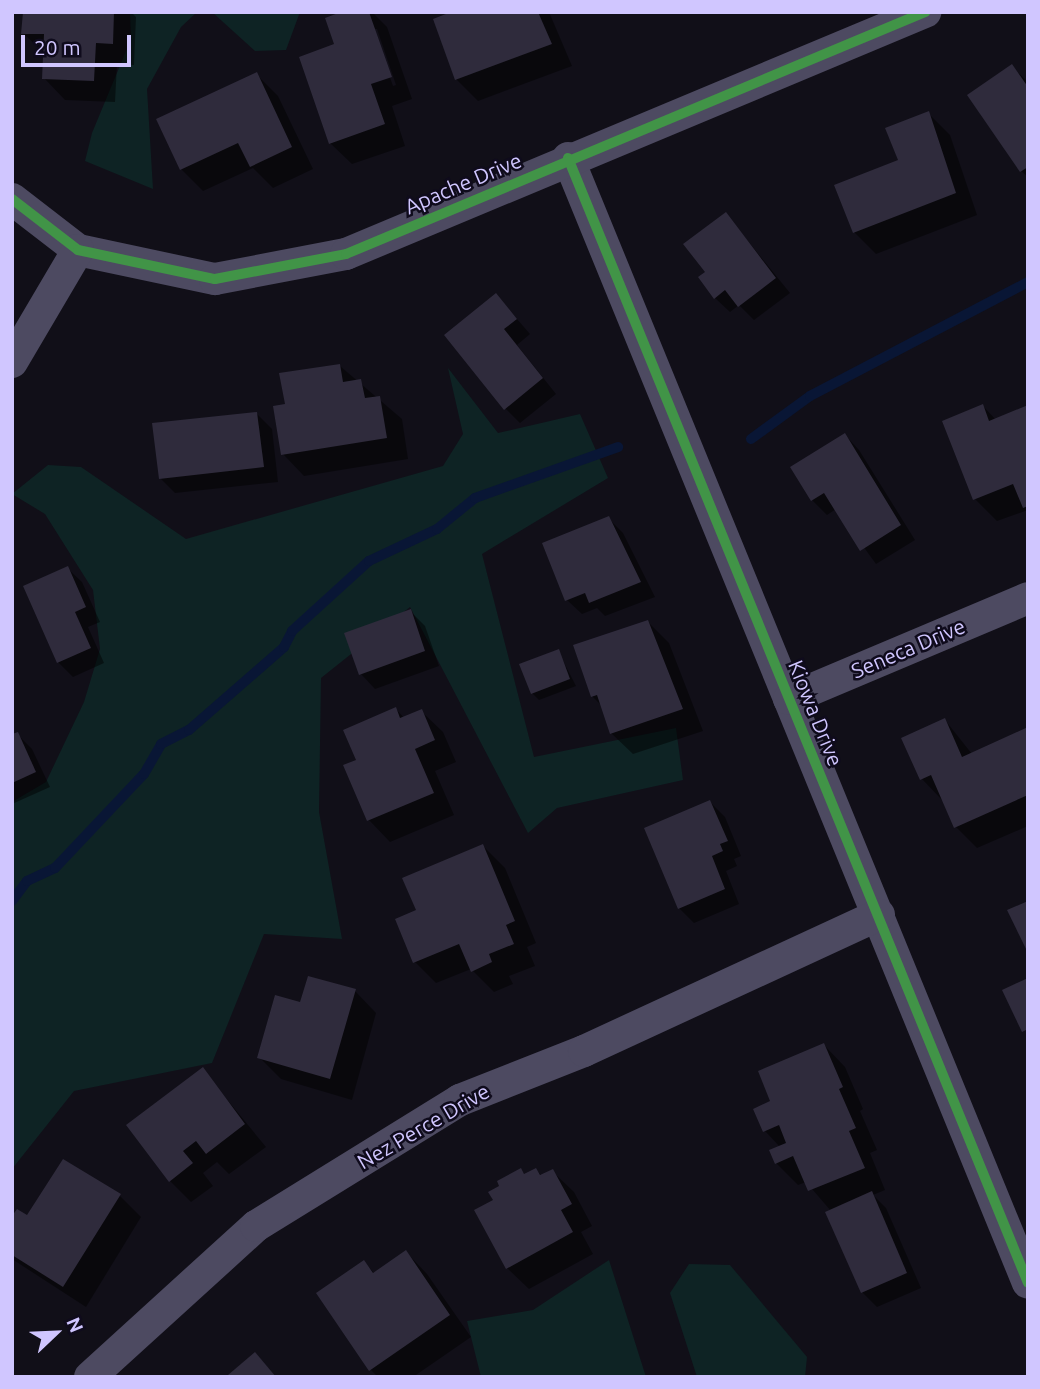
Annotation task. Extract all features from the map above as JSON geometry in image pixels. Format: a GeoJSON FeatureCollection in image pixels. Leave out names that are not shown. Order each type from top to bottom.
{"type":"FeatureCollection","features":[{"type":"Feature","properties":{"kind":"street","name":"Apache Drive"},"geometry":{"type":"LineString","coordinates":[[12,200],[78,250],[215,279],[346,254],[568,158],[925,12]]}},
{"type":"Feature","properties":{"kind":"street","name":"Kiowa Drive"},"geometry":{"type":"LineString","coordinates":[[568,158],[1028,1283]]}},
{"type":"Feature","properties":{"kind":"street"},"geometry":{"type":"LineString","coordinates":[[12,362],[78,250]]}},
{"type":"Feature","properties":{"kind":"street","name":"Seneca Drive"},"geometry":{"type":"LineString","coordinates":[[789,699],[1028,598]]}},
{"type":"Feature","properties":{"kind":"street","name":"Nez Perce Drive"},"geometry":{"type":"LineString","coordinates":[[90,1377],[256,1226],[460,1100],[583,1051],[879,915]]}},
{"type":"Feature","properties":{"kind":"green space"},"geometry":{"type":"Polygon","coordinates":[[[130,12],[197,12],[181,27],[147,89],[153,189],[85,161],[92,133],[131,39],[130,12]]]}},
{"type":"Feature","properties":{"kind":"green space"},"geometry":{"type":"Polygon","coordinates":[[[212,12],[300,12],[286,50],[255,51],[212,12]]]}},
{"type":"Feature","properties":{"kind":"green space"},"geometry":{"type":"Polygon","coordinates":[[[448,368],[498,433],[580,414],[608,478],[482,554],[534,757],[676,728],[683,780],[557,808],[528,833],[410,607],[321,678],[319,812],[342,939],[264,934],[212,1063],[74,1091],[12,1169],[12,802],[46,782],[84,702],[100,649],[93,590],[45,514],[12,494],[48,465],[81,467],[186,539],[443,466],[463,434],[448,368]]]}},
{"type":"Feature","properties":{"kind":"green space"},"geometry":{"type":"Polygon","coordinates":[[[609,1260],[646,1377],[481,1377],[467,1321],[533,1310],[609,1260]]]}},
{"type":"Feature","properties":{"kind":"green space"},"geometry":{"type":"Polygon","coordinates":[[[689,1264],[730,1265],[807,1357],[805,1377],[697,1377],[670,1293],[689,1264]]]}},
{"type":"Feature","properties":{"kind":"building"},"geometry":{"type":"Polygon","coordinates":[[[23,12],[114,12],[113,44],[96,43],[94,81],[42,79],[44,34],[21,34],[23,12]]]}},
{"type":"Feature","properties":{"kind":"building"},"geometry":{"type":"Polygon","coordinates":[[[341,12],[369,12],[392,77],[371,84],[385,124],[329,144],[299,57],[334,44],[325,18],[341,12]]]}},
{"type":"Feature","properties":{"kind":"building"},"geometry":{"type":"Polygon","coordinates":[[[451,12],[538,12],[552,44],[455,80],[433,19],[451,12]]]}},
{"type":"Feature","properties":{"kind":"building"},"geometry":{"type":"Polygon","coordinates":[[[1012,64],[1028,87],[1028,167],[1020,172],[967,95],[1012,64]]]}},
{"type":"Feature","properties":{"kind":"building"},"geometry":{"type":"Polygon","coordinates":[[[257,72],[292,147],[250,167],[238,143],[180,170],[156,119],[257,72]]]}},
{"type":"Feature","properties":{"kind":"building"},"geometry":{"type":"Polygon","coordinates":[[[929,111],[956,193],[853,233],[834,185],[898,160],[885,128],[929,111]]]}},
{"type":"Feature","properties":{"kind":"building"},"geometry":{"type":"Polygon","coordinates":[[[726,212],[776,278],[738,307],[725,290],[714,299],[698,277],[705,272],[683,244],[726,212]]]}},
{"type":"Feature","properties":{"kind":"building"},"geometry":{"type":"Polygon","coordinates":[[[496,293],[517,319],[504,329],[543,378],[504,410],[444,335],[496,293]]]}},
{"type":"Feature","properties":{"kind":"building"},"geometry":{"type":"Polygon","coordinates":[[[340,364],[343,382],[361,379],[365,398],[380,396],[387,438],[281,455],[273,406],[285,404],[279,373],[340,364]]]}},
{"type":"Feature","properties":{"kind":"building"},"geometry":{"type":"Polygon","coordinates":[[[983,404],[989,421],[1028,405],[1028,506],[1023,508],[1013,484],[973,500],[942,421],[983,404]]]}},
{"type":"Feature","properties":{"kind":"building"},"geometry":{"type":"Polygon","coordinates":[[[257,412],[264,467],[159,479],[152,423],[257,412]]]}},
{"type":"Feature","properties":{"kind":"building"},"geometry":{"type":"Polygon","coordinates":[[[845,433],[901,525],[860,551],[824,493],[811,501],[790,467],[845,433]]]}},
{"type":"Feature","properties":{"kind":"building"},"geometry":{"type":"Polygon","coordinates":[[[609,516],[641,582],[589,603],[585,593],[565,601],[542,543],[609,516]]]}},
{"type":"Feature","properties":{"kind":"building"},"geometry":{"type":"Polygon","coordinates":[[[68,566],[86,607],[75,612],[91,648],[57,663],[23,586],[68,566]]]}},
{"type":"Feature","properties":{"kind":"building"},"geometry":{"type":"Polygon","coordinates":[[[411,609],[425,651],[359,675],[344,633],[411,609]]]}},
{"type":"Feature","properties":{"kind":"building"},"geometry":{"type":"Polygon","coordinates":[[[648,620],[683,709],[610,734],[597,695],[591,697],[573,645],[648,620]]]}},
{"type":"Feature","properties":{"kind":"building"},"geometry":{"type":"Polygon","coordinates":[[[559,649],[570,679],[531,694],[519,664],[559,649]]]}},
{"type":"Feature","properties":{"kind":"building"},"geometry":{"type":"Polygon","coordinates":[[[396,707],[400,718],[422,709],[435,740],[415,749],[434,793],[367,821],[343,765],[356,760],[343,730],[396,707]]]}},
{"type":"Feature","properties":{"kind":"building"},"geometry":{"type":"Polygon","coordinates":[[[945,718],[962,757],[1028,727],[1028,795],[954,828],[931,775],[920,780],[901,738],[945,718]]]}},
{"type":"Feature","properties":{"kind":"building"},"geometry":{"type":"Polygon","coordinates":[[[18,732],[36,772],[12,783],[12,734],[18,732]]]}},
{"type":"Feature","properties":{"kind":"building"},"geometry":{"type":"Polygon","coordinates":[[[710,800],[728,841],[720,844],[723,851],[712,856],[725,889],[678,909],[644,828],[710,800]]]}},
{"type":"Feature","properties":{"kind":"building"},"geometry":{"type":"Polygon","coordinates":[[[483,844],[515,921],[506,925],[514,944],[489,954],[492,962],[471,972],[459,944],[413,963],[395,919],[416,910],[402,878],[483,844]]]}},
{"type":"Feature","properties":{"kind":"building"},"geometry":{"type":"Polygon","coordinates":[[[1028,901],[1028,953],[1007,910],[1028,901]]]}},
{"type":"Feature","properties":{"kind":"building"},"geometry":{"type":"Polygon","coordinates":[[[308,976],[356,989],[330,1079],[257,1058],[275,995],[300,1002],[308,976]]]}},
{"type":"Feature","properties":{"kind":"building"},"geometry":{"type":"Polygon","coordinates":[[[1028,978],[1028,1029],[1022,1032],[1002,990],[1028,978]]]}},
{"type":"Feature","properties":{"kind":"building"},"geometry":{"type":"Polygon","coordinates":[[[824,1043],[843,1087],[839,1089],[856,1128],[849,1131],[865,1168],[808,1191],[793,1156],[775,1164],[769,1150],[786,1143],[779,1125],[763,1132],[753,1109],[770,1101],[758,1071],[824,1043]]]}},
{"type":"Feature","properties":{"kind":"building"},"geometry":{"type":"Polygon","coordinates":[[[203,1067],[245,1124],[206,1154],[196,1141],[183,1151],[193,1163],[169,1182],[126,1125],[203,1067]]]}},
{"type":"Feature","properties":{"kind":"building"},"geometry":{"type":"Polygon","coordinates":[[[63,1159],[121,1194],[63,1287],[12,1255],[12,1216],[17,1209],[27,1215],[63,1159]]]}},
{"type":"Feature","properties":{"kind":"building"},"geometry":{"type":"Polygon","coordinates":[[[521,1168],[524,1174],[536,1168],[540,1175],[553,1169],[572,1204],[561,1210],[573,1232],[506,1269],[474,1210],[493,1200],[488,1192],[499,1186],[497,1181],[521,1168]]]}},
{"type":"Feature","properties":{"kind":"building"},"geometry":{"type":"Polygon","coordinates":[[[872,1191],[907,1273],[861,1293],[825,1212],[872,1191]]]}},
{"type":"Feature","properties":{"kind":"building"},"geometry":{"type":"Polygon","coordinates":[[[406,1250],[450,1315],[369,1371],[316,1293],[364,1260],[373,1273],[406,1250]]]}},
{"type":"Feature","properties":{"kind":"building"},"geometry":{"type":"Polygon","coordinates":[[[255,1352],[276,1377],[229,1377],[228,1375],[255,1352]]]}},
{"type":"Feature","properties":{"kind":"waterway"},"geometry":{"type":"LineString","coordinates":[[751,439],[810,396],[1028,282]]}},
{"type":"Feature","properties":{"kind":"waterway"},"geometry":{"type":"LineString","coordinates":[[12,901],[27,881],[55,868],[144,774],[161,744],[189,730],[284,647],[292,631],[369,561],[437,529],[475,498],[618,447]]}},
{"type":"Feature","properties":{"kind":"cycle path"},"geometry":{"type":"LineString","coordinates":[[12,199],[78,250],[215,279],[346,254],[925,12]]}},
{"type":"Feature","properties":{"kind":"cycle path"},"geometry":{"type":"LineString","coordinates":[[568,158],[1028,1283]]}}]}
